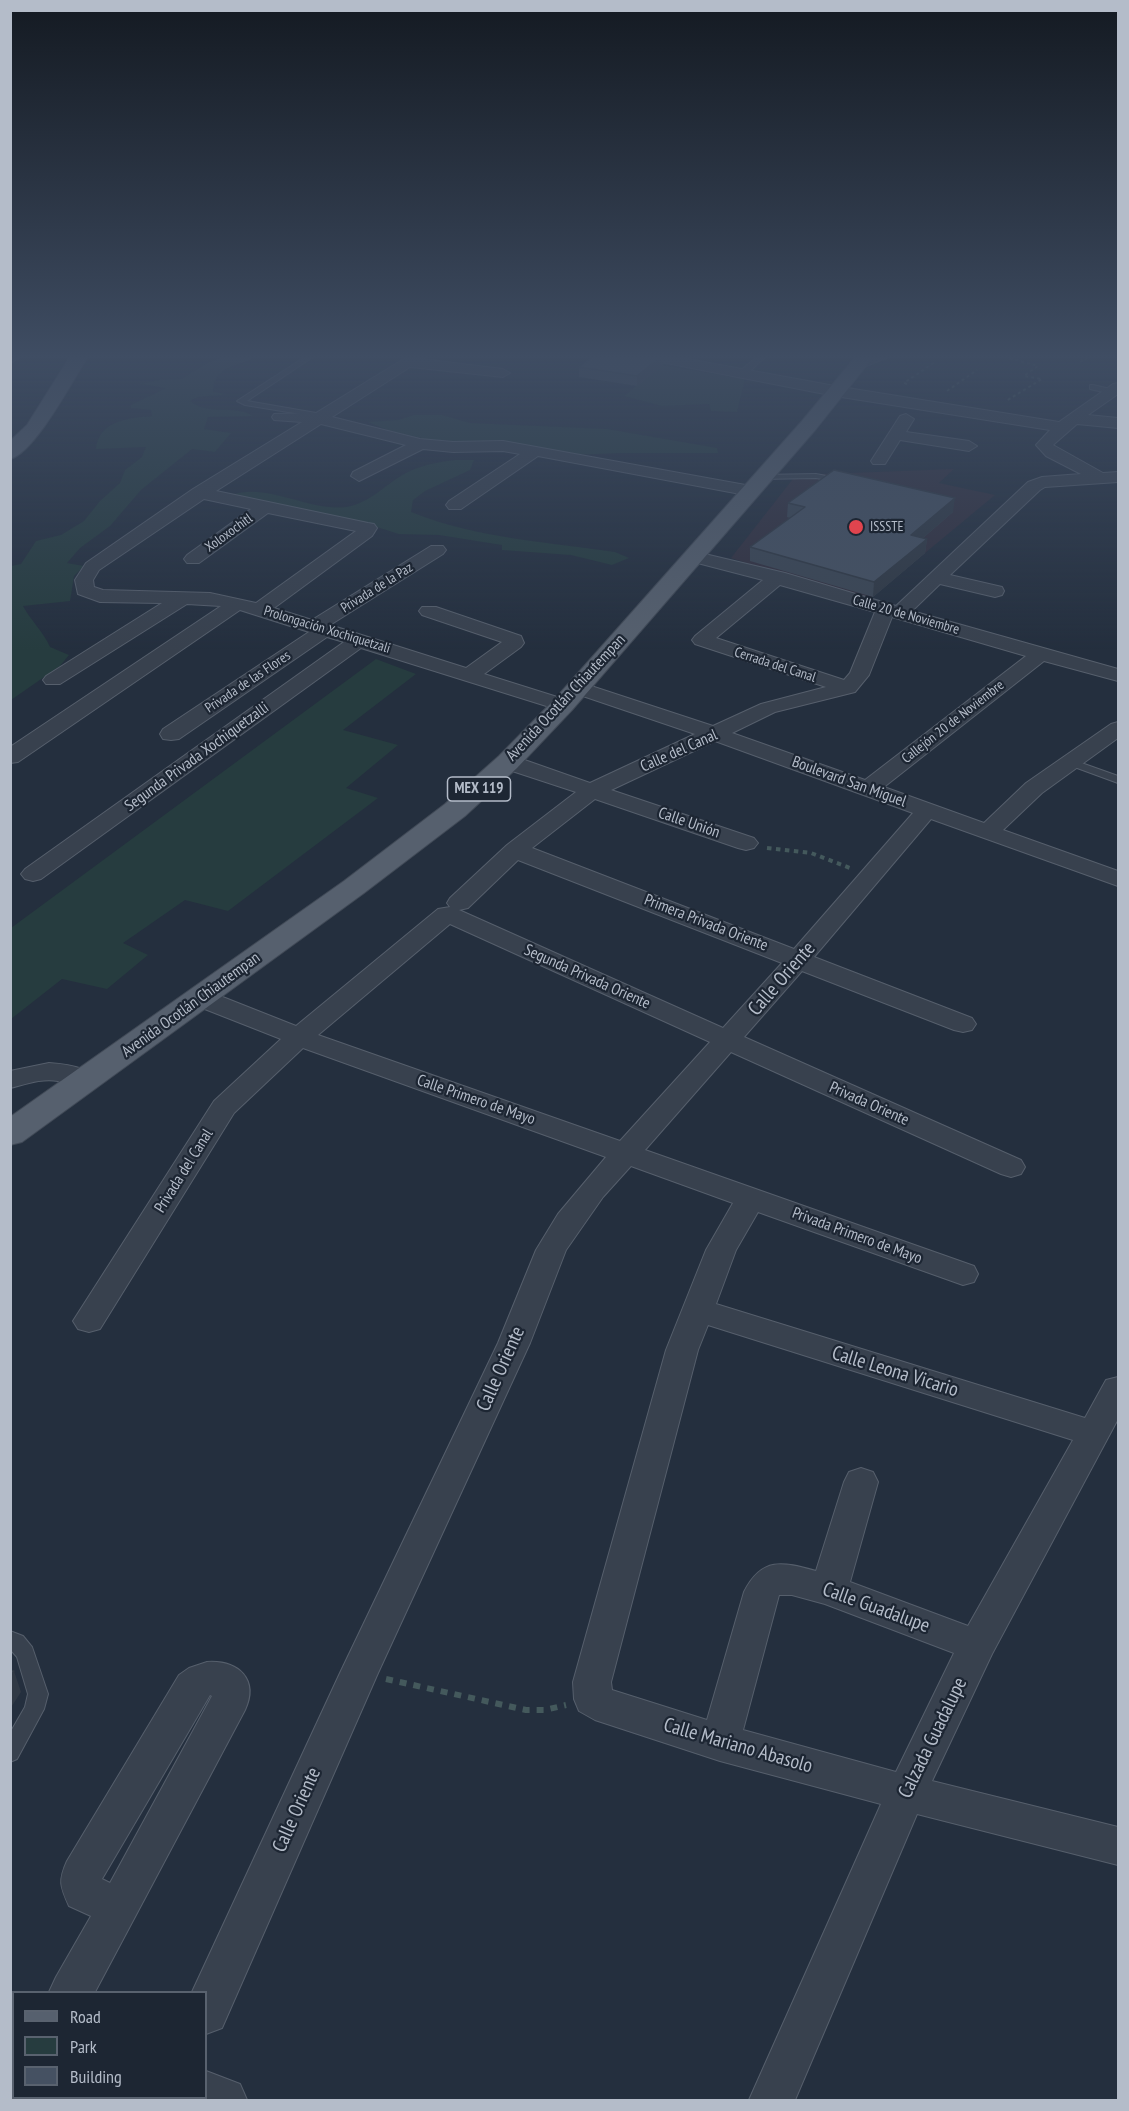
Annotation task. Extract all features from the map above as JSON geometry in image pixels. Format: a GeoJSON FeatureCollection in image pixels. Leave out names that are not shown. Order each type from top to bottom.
{"type":"FeatureCollection","features":[{"type":"Feature","properties":{"kind":"main road","name":"Avenida Ocotlán Chiautempan"},"geometry":{"type":"LineString","coordinates":[[10,1134],[201,998],[455,810],[508,762],[571,697],[783,454]]}},
{"type":"Feature","properties":{"kind":"street"},"geometry":{"type":"LineString","coordinates":[[204,490],[262,454]]}},
{"type":"Feature","properties":{"kind":"street"},"geometry":{"type":"LineString","coordinates":[[359,476],[402,454]]}},
{"type":"Feature","properties":{"kind":"street"},"geometry":{"type":"LineString","coordinates":[[455,505],[531,454]]}},
{"type":"Feature","properties":{"kind":"street"},"geometry":{"type":"LineString","coordinates":[[552,454],[756,484]]}},
{"type":"Feature","properties":{"kind":"street"},"geometry":{"type":"LineString","coordinates":[[879,461],[884,454]]}},
{"type":"Feature","properties":{"kind":"street"},"geometry":{"type":"LineString","coordinates":[[1054,454],[1100,478],[1119,485]]}},
{"type":"Feature","properties":{"kind":"street"},"geometry":{"type":"LineString","coordinates":[[849,688],[859,675],[892,611],[936,578],[1034,486],[1042,482],[1119,477]]}},
{"type":"Feature","properties":{"kind":"street"},"geometry":{"type":"LineString","coordinates":[[204,490],[303,501]]}},
{"type":"Feature","properties":{"kind":"street"},"geometry":{"type":"LineString","coordinates":[[204,490],[265,507],[368,528],[366,532],[260,609]]}},
{"type":"Feature","properties":{"kind":"street","name":"Prolongación Xochiquetzali"},"geometry":{"type":"LineString","coordinates":[[204,490],[92,567],[84,580],[86,590],[100,596],[180,600],[210,599],[238,603],[469,675],[571,697]]}},
{"type":"Feature","properties":{"kind":"street","name":"Xoloxochitl"},"geometry":{"type":"LineString","coordinates":[[193,560],[265,507]]}},
{"type":"Feature","properties":{"kind":"street"},"geometry":{"type":"LineString","coordinates":[[324,536],[345,522]]}},
{"type":"Feature","properties":{"kind":"street","name":"Privada de la Paz"},"geometry":{"type":"LineString","coordinates":[[320,628],[437,550]]}},
{"type":"Feature","properties":{"kind":"street","name":"Calle 20 de Noviembre"},"geometry":{"type":"LineString","coordinates":[[692,556],[778,577],[1039,655],[1119,675]]}},
{"type":"Feature","properties":{"kind":"street","name":"Cerrada del Canal"},"geometry":{"type":"LineString","coordinates":[[778,577],[702,640],[849,688]]}},
{"type":"Feature","properties":{"kind":"street"},"geometry":{"type":"LineString","coordinates":[[936,578],[995,591]]}},
{"type":"Feature","properties":{"kind":"street"},"geometry":{"type":"LineString","coordinates":[[53,680],[180,600]]}},
{"type":"Feature","properties":{"kind":"street"},"geometry":{"type":"LineString","coordinates":[[10,757],[238,603]]}},
{"type":"Feature","properties":{"kind":"street"},"geometry":{"type":"LineString","coordinates":[[429,611],[514,640],[514,643],[469,675]]}},
{"type":"Feature","properties":{"kind":"street","name":"Privada de las Flores"},"geometry":{"type":"LineString","coordinates":[[171,734],[320,628]]}},
{"type":"Feature","properties":{"kind":"street","name":"Segunda Privada Xochiquetzalli"},"geometry":{"type":"LineString","coordinates":[[33,874],[360,640]]}},
{"type":"Feature","properties":{"kind":"street","name":"Callejón 20 de Noviembre"},"geometry":{"type":"LineString","coordinates":[[867,789],[1039,655]]}},
{"type":"Feature","properties":{"kind":"street","name":"Calle del Canal"},"geometry":{"type":"LineString","coordinates":[[299,1037],[453,909],[515,850],[594,789],[768,708],[849,688]]}},
{"type":"Feature","properties":{"kind":"street","name":"Boulevard San Miguel"},"geometry":{"type":"LineString","coordinates":[[571,697],[716,734],[1119,879]]}},
{"type":"Feature","properties":{"kind":"street"},"geometry":{"type":"LineString","coordinates":[[987,832],[1034,788],[1073,763],[1119,728]]}},
{"type":"Feature","properties":{"kind":"street","name":"Calle Unión"},"geometry":{"type":"LineString","coordinates":[[508,762],[594,789],[746,843]]}},
{"type":"Feature","properties":{"kind":"street","name":"Calle Oriente"},"geometry":{"type":"LineString","coordinates":[[207,2010],[359,1673],[514,1343],[550,1250],[593,1190],[727,1041],[927,810]]}},
{"type":"Feature","properties":{"kind":"street","name":"Primera Privada Oriente"},"geometry":{"type":"LineString","coordinates":[[515,850],[963,1024]]}},
{"type":"Feature","properties":{"kind":"street","name":"Segunda Privada Oriente"},"geometry":{"type":"LineString","coordinates":[[453,909],[727,1041]]}},
{"type":"Feature","properties":{"kind":"street","name":"Calle Primero de Mayo"},"geometry":{"type":"LineString","coordinates":[[201,998],[299,1037],[751,1198]]}},
{"type":"Feature","properties":{"kind":"street","name":"Privada del Canal"},"geometry":{"type":"LineString","coordinates":[[89,1322],[224,1107],[299,1037]]}},
{"type":"Feature","properties":{"kind":"street","name":"Privada Oriente"},"geometry":{"type":"LineString","coordinates":[[727,1041],[1011,1167]]}},
{"type":"Feature","properties":{"kind":"street"},"geometry":{"type":"LineString","coordinates":[[10,1080],[51,1071],[66,1073],[86,1081]]}},
{"type":"Feature","properties":{"kind":"street"},"geometry":{"type":"LineString","coordinates":[[593,1699],[592,1682],[682,1350],[721,1250],[751,1198]]}},
{"type":"Feature","properties":{"kind":"street","name":"Privada Primero de Mayo"},"geometry":{"type":"LineString","coordinates":[[751,1198],[963,1274]]}},
{"type":"Feature","properties":{"kind":"street","name":"Calle Leona Vicario"},"geometry":{"type":"LineString","coordinates":[[697,1310],[1094,1434]]}},
{"type":"Feature","properties":{"kind":"street","name":"Calzada Guadalupe"},"geometry":{"type":"LineString","coordinates":[[772,2100],[906,1793],[977,1645],[1119,1389]]}},
{"type":"Feature","properties":{"kind":"street"},"geometry":{"type":"LineString","coordinates":[[828,1590],[861,1482]]}},
{"type":"Feature","properties":{"kind":"street","name":"Calle Guadalupe"},"geometry":{"type":"LineString","coordinates":[[720,1743],[762,1592],[766,1584],[773,1580],[792,1580],[828,1590],[977,1645]]}},
{"type":"Feature","properties":{"kind":"street"},"geometry":{"type":"LineString","coordinates":[[72,1991],[119,1908],[231,1698],[232,1688],[224,1681],[208,1678],[197,1682],[193,1687],[82,1875],[81,1886],[84,1892],[119,1908]]}},
{"type":"Feature","properties":{"kind":"street","name":"Calle Mariano Abasolo"},"geometry":{"type":"LineString","coordinates":[[593,1699],[609,1708],[720,1743],[906,1793],[1119,1846]]}},
{"type":"Feature","properties":{"kind":"street"},"geometry":{"type":"LineString","coordinates":[[207,2094],[224,2100]]}},
{"type":"Feature","properties":{"kind":"lane"},"geometry":{"type":"LineString","coordinates":[[756,484],[816,476],[854,482]]}},
{"type":"Feature","properties":{"kind":"lane"},"geometry":{"type":"LineString","coordinates":[[1073,763],[1119,780]]}},
{"type":"Feature","properties":{"kind":"lane"},"geometry":{"type":"LineString","coordinates":[[10,1639],[16,1642],[25,1653],[38,1694],[34,1708],[10,1754]]}},
{"type":"Feature","properties":{"kind":"path"},"geometry":{"type":"LineString","coordinates":[[746,843],[811,853],[871,876]]}},
{"type":"Feature","properties":{"kind":"path"},"geometry":{"type":"LineString","coordinates":[[359,1673],[526,1710],[545,1710],[593,1699]]}},
{"type":"Feature","properties":{"kind":"shaded area","name":"ISSSTE"},"geometry":{"type":"Polygon","coordinates":[[[954,469],[939,483],[995,495],[866,602],[731,558],[796,475],[954,469]]]}},
{"type":"Feature","properties":{"kind":"green space"},"geometry":{"type":"Polygon","coordinates":[[[143,454],[186,454],[141,490],[110,526],[80,548],[67,563],[84,566],[74,576],[70,601],[23,606],[50,647],[69,655],[60,666],[11,700],[11,566],[21,564],[36,541],[61,535],[84,521],[100,501],[120,483],[125,470],[143,454]]]}},
{"type":"Feature","properties":{"kind":"green space"},"geometry":{"type":"Polygon","coordinates":[[[562,454],[608,454],[571,455],[562,454]]]}},
{"type":"Feature","properties":{"kind":"green space"},"geometry":{"type":"Polygon","coordinates":[[[455,460],[474,460],[470,470],[425,491],[413,500],[411,512],[460,528],[537,542],[615,552],[629,558],[612,565],[571,555],[502,550],[502,545],[439,535],[399,534],[364,523],[229,496],[243,492],[258,492],[317,505],[346,507],[370,498],[412,470],[455,460]]]}},
{"type":"Feature","properties":{"kind":"green space"},"geometry":{"type":"Polygon","coordinates":[[[376,659],[416,674],[343,730],[398,745],[346,788],[378,798],[228,911],[185,900],[123,943],[148,955],[107,989],[62,979],[11,1019],[11,928],[376,659]]]}},
{"type":"Feature","properties":{"kind":"building","name":"ISSSTE"},"geometry":{"type":"Polygon","coordinates":[[[834,470],[955,498],[911,535],[927,539],[874,582],[750,547],[805,507],[788,503],[834,470]]]}},
{"type":"Feature","properties":{"kind":"place","name":"ISSSTE"},"geometry":{"type":"Point","coordinates":[856,527]}}]}
